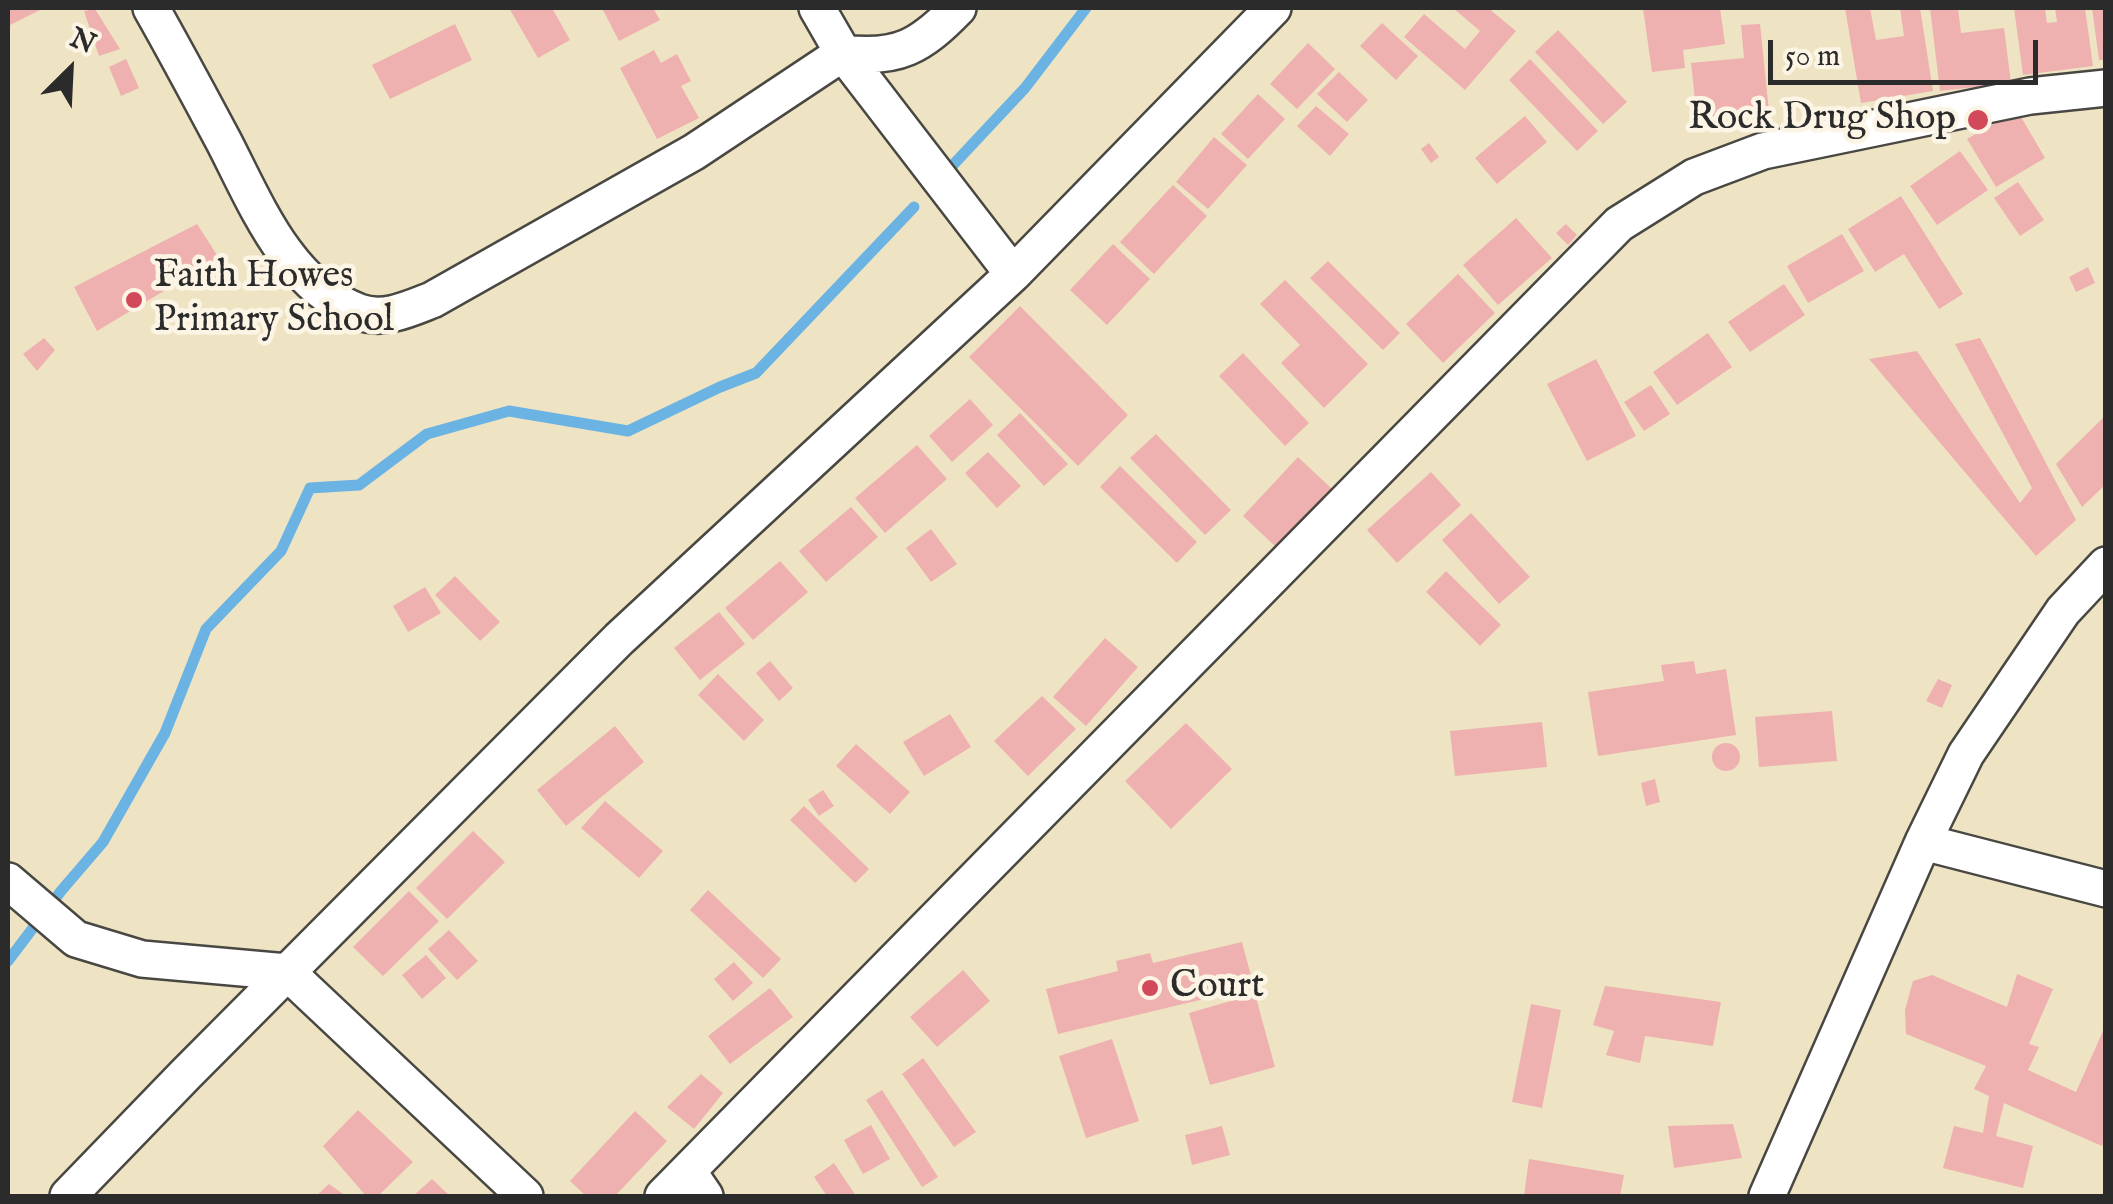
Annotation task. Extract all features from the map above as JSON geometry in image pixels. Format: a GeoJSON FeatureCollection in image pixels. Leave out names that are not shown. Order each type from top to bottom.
{"type":"FeatureCollection","features":[{"type":"Feature","properties":{"kind":"street"},"geometry":{"type":"LineString","coordinates":[[152,8],[272,234],[303,274],[324,292],[358,312],[371,315],[389,315],[432,300],[694,152],[843,53],[878,55],[912,47],[958,8]]}},
{"type":"Feature","properties":{"kind":"street"},"geometry":{"type":"LineString","coordinates":[[817,8],[843,53],[1013,274]]}},
{"type":"Feature","properties":{"kind":"street"},"geometry":{"type":"LineString","coordinates":[[68,1196],[619,639],[1013,274],[1274,8]]}},
{"type":"Feature","properties":{"kind":"street"},"geometry":{"type":"LineString","coordinates":[[685,1188],[1619,224],[1694,176],[1763,151],[2030,96],[2106,88]]}},
{"type":"Feature","properties":{"kind":"street"},"geometry":{"type":"LineString","coordinates":[[1767,1196],[1923,842],[1966,754],[2063,611],[2106,564]]}},
{"type":"Feature","properties":{"kind":"street"},"geometry":{"type":"LineString","coordinates":[[1923,842],[2106,889]]}},
{"type":"Feature","properties":{"kind":"street"},"geometry":{"type":"LineString","coordinates":[[17,889],[76,939],[142,959],[287,972],[525,1196]]}},
{"type":"Feature","properties":{"kind":"building"},"geometry":{"type":"Polygon","coordinates":[[[8,8],[44,8],[8,26],[8,8]]]}},
{"type":"Feature","properties":{"kind":"building"},"geometry":{"type":"Polygon","coordinates":[[[509,8],[552,8],[570,40],[538,58],[509,8]]]}},
{"type":"Feature","properties":{"kind":"building"},"geometry":{"type":"Polygon","coordinates":[[[602,8],[653,8],[660,20],[619,41],[602,8]]]}},
{"type":"Feature","properties":{"kind":"building"},"geometry":{"type":"Polygon","coordinates":[[[1453,8],[1488,8],[1516,31],[1465,90],[1404,37],[1424,14],[1465,49],[1480,31],[1453,8]]]}},
{"type":"Feature","properties":{"kind":"building"},"geometry":{"type":"Polygon","coordinates":[[[1643,8],[1720,8],[1725,44],[1683,50],[1685,68],[1652,72],[1643,8]]]}},
{"type":"Feature","properties":{"kind":"building"},"geometry":{"type":"Polygon","coordinates":[[[1845,8],[1870,8],[1876,40],[1904,36],[1900,8],[1920,8],[1933,91],[1861,103],[1845,8]]]}},
{"type":"Feature","properties":{"kind":"building"},"geometry":{"type":"Polygon","coordinates":[[[1930,8],[1958,8],[1961,33],[2004,28],[2011,83],[1940,91],[1930,8]]]}},
{"type":"Feature","properties":{"kind":"building"},"geometry":{"type":"Polygon","coordinates":[[[2014,8],[2045,8],[2047,23],[2057,22],[2055,8],[2085,8],[2093,66],[2023,75],[2014,8]]]}},
{"type":"Feature","properties":{"kind":"building"},"geometry":{"type":"Polygon","coordinates":[[[2092,8],[2106,8],[2106,60],[2099,60],[2092,8]]]}},
{"type":"Feature","properties":{"kind":"building"},"geometry":{"type":"Polygon","coordinates":[[[95,9],[120,49],[99,56],[84,11],[95,9]]]}},
{"type":"Feature","properties":{"kind":"building"},"geometry":{"type":"Polygon","coordinates":[[[1382,23],[1418,56],[1396,80],[1360,46],[1382,23]]]}},
{"type":"Feature","properties":{"kind":"building"},"geometry":{"type":"Polygon","coordinates":[[[455,24],[472,60],[390,99],[372,65],[455,24]]]}},
{"type":"Feature","properties":{"kind":"building"},"geometry":{"type":"Polygon","coordinates":[[[1760,24],[1769,111],[1697,118],[1691,63],[1744,58],[1741,25],[1760,24]]]}},
{"type":"Feature","properties":{"kind":"building"},"geometry":{"type":"Polygon","coordinates":[[[1558,30],[1627,102],[1603,124],[1535,52],[1558,30]]]}},
{"type":"Feature","properties":{"kind":"building"},"geometry":{"type":"Polygon","coordinates":[[[1308,43],[1335,69],[1297,109],[1270,84],[1308,43]]]}},
{"type":"Feature","properties":{"kind":"building"},"geometry":{"type":"Polygon","coordinates":[[[654,50],[661,63],[677,54],[691,81],[681,86],[699,118],[657,139],[620,68],[654,50]]]}},
{"type":"Feature","properties":{"kind":"building"},"geometry":{"type":"Polygon","coordinates":[[[126,59],[139,88],[121,96],[109,67],[126,59]]]}},
{"type":"Feature","properties":{"kind":"building"},"geometry":{"type":"Polygon","coordinates":[[[1530,59],[1598,131],[1577,151],[1509,80],[1530,59]]]}},
{"type":"Feature","properties":{"kind":"building"},"geometry":{"type":"Polygon","coordinates":[[[1339,72],[1368,100],[1347,122],[1317,94],[1339,72]]]}},
{"type":"Feature","properties":{"kind":"building"},"geometry":{"type":"Polygon","coordinates":[[[1258,94],[1285,119],[1248,159],[1221,134],[1258,94]]]}},
{"type":"Feature","properties":{"kind":"building"},"geometry":{"type":"Polygon","coordinates":[[[1316,106],[1349,134],[1330,156],[1297,126],[1316,106]]]}},
{"type":"Feature","properties":{"kind":"building"},"geometry":{"type":"Polygon","coordinates":[[[2017,110],[2045,158],[1996,187],[1967,139],[2017,110]]]}},
{"type":"Feature","properties":{"kind":"building"},"geometry":{"type":"Polygon","coordinates":[[[1525,116],[1547,142],[1497,184],[1475,158],[1525,116]]]}},
{"type":"Feature","properties":{"kind":"building"},"geometry":{"type":"Polygon","coordinates":[[[1214,137],[1247,165],[1208,209],[1176,182],[1214,137]]]}},
{"type":"Feature","properties":{"kind":"building"},"geometry":{"type":"Polygon","coordinates":[[[1429,143],[1439,157],[1431,163],[1421,149],[1429,143]]]}},
{"type":"Feature","properties":{"kind":"building"},"geometry":{"type":"Polygon","coordinates":[[[1960,151],[1988,190],[1937,225],[1910,186],[1960,151]]]}},
{"type":"Feature","properties":{"kind":"building"},"geometry":{"type":"Polygon","coordinates":[[[2018,182],[2044,220],[2020,236],[1994,198],[2018,182]]]}},
{"type":"Feature","properties":{"kind":"building"},"geometry":{"type":"Polygon","coordinates":[[[1173,185],[1207,216],[1154,274],[1120,242],[1173,185]]]}},
{"type":"Feature","properties":{"kind":"building"},"geometry":{"type":"Polygon","coordinates":[[[1901,196],[1963,294],[1939,309],[1904,254],[1875,272],[1848,229],[1901,196]]]}},
{"type":"Feature","properties":{"kind":"building"},"geometry":{"type":"Polygon","coordinates":[[[1516,218],[1552,258],[1498,305],[1463,265],[1516,218]]]}},
{"type":"Feature","properties":{"kind":"building"},"geometry":{"type":"Polygon","coordinates":[[[197,224],[219,258],[97,331],[74,287],[197,224]]]}},
{"type":"Feature","properties":{"kind":"building"},"geometry":{"type":"Polygon","coordinates":[[[1566,224],[1577,235],[1568,245],[1556,233],[1566,224]]]}},
{"type":"Feature","properties":{"kind":"building"},"geometry":{"type":"Polygon","coordinates":[[[1842,234],[1864,271],[1808,303],[1787,266],[1842,234]]]}},
{"type":"Feature","properties":{"kind":"building"},"geometry":{"type":"Polygon","coordinates":[[[1113,244],[1150,279],[1107,325],[1070,290],[1113,244]]]}},
{"type":"Feature","properties":{"kind":"building"},"geometry":{"type":"Polygon","coordinates":[[[1328,261],[1400,333],[1383,350],[1310,278],[1328,261]]]}},
{"type":"Feature","properties":{"kind":"building"},"geometry":{"type":"Polygon","coordinates":[[[2088,267],[2095,283],[2076,292],[2069,277],[2088,267]]]}},
{"type":"Feature","properties":{"kind":"building"},"geometry":{"type":"Polygon","coordinates":[[[1458,274],[1495,313],[1443,363],[1406,324],[1458,274]]]}},
{"type":"Feature","properties":{"kind":"building"},"geometry":{"type":"Polygon","coordinates":[[[1285,280],[1368,364],[1324,408],[1281,363],[1300,345],[1260,304],[1285,280]]]}},
{"type":"Feature","properties":{"kind":"building"},"geometry":{"type":"Polygon","coordinates":[[[1784,284],[1805,315],[1750,352],[1728,322],[1784,284]]]}},
{"type":"Feature","properties":{"kind":"building"},"geometry":{"type":"Polygon","coordinates":[[[1020,306],[1128,415],[1078,466],[969,357],[1020,306]]]}},
{"type":"Feature","properties":{"kind":"building"},"geometry":{"type":"Polygon","coordinates":[[[1708,333],[1732,367],[1677,405],[1653,372],[1708,333]]]}},
{"type":"Feature","properties":{"kind":"building"},"geometry":{"type":"Polygon","coordinates":[[[44,338],[55,350],[37,371],[23,354],[44,338]]]}},
{"type":"Feature","properties":{"kind":"building"},"geometry":{"type":"Polygon","coordinates":[[[1980,338],[2076,520],[2036,556],[1869,359],[1917,351],[2020,503],[2032,488],[1955,344],[1980,338]]]}},
{"type":"Feature","properties":{"kind":"building"},"geometry":{"type":"Polygon","coordinates":[[[1243,353],[1309,423],[1285,446],[1219,376],[1243,353]]]}},
{"type":"Feature","properties":{"kind":"building"},"geometry":{"type":"Polygon","coordinates":[[[1596,359],[1636,436],[1587,461],[1547,384],[1596,359]]]}},
{"type":"Feature","properties":{"kind":"building"},"geometry":{"type":"Polygon","coordinates":[[[1651,385],[1670,414],[1644,431],[1624,402],[1651,385]]]}},
{"type":"Feature","properties":{"kind":"building"},"geometry":{"type":"Polygon","coordinates":[[[970,399],[993,425],[952,462],[929,436],[970,399]]]}},
{"type":"Feature","properties":{"kind":"building"},"geometry":{"type":"Polygon","coordinates":[[[1020,413],[1068,464],[1044,486],[997,435],[1020,413]]]}},
{"type":"Feature","properties":{"kind":"building"},"geometry":{"type":"Polygon","coordinates":[[[2106,415],[2106,484],[2082,507],[2056,464],[2106,415]]]}},
{"type":"Feature","properties":{"kind":"building"},"geometry":{"type":"Polygon","coordinates":[[[1156,434],[1231,510],[1205,535],[1130,458],[1156,434]]]}},
{"type":"Feature","properties":{"kind":"building"},"geometry":{"type":"Polygon","coordinates":[[[917,445],[947,479],[885,533],[855,498],[917,445]]]}},
{"type":"Feature","properties":{"kind":"building"},"geometry":{"type":"Polygon","coordinates":[[[988,452],[1021,486],[997,508],[965,473],[988,452]]]}},
{"type":"Feature","properties":{"kind":"building"},"geometry":{"type":"Polygon","coordinates":[[[1298,457],[1332,489],[1277,548],[1243,516],[1298,457]]]}},
{"type":"Feature","properties":{"kind":"building"},"geometry":{"type":"Polygon","coordinates":[[[1120,466],[1197,542],[1177,563],[1100,487],[1120,466]]]}},
{"type":"Feature","properties":{"kind":"building"},"geometry":{"type":"Polygon","coordinates":[[[1431,472],[1461,505],[1397,563],[1367,530],[1431,472]]]}},
{"type":"Feature","properties":{"kind":"building"},"geometry":{"type":"Polygon","coordinates":[[[851,507],[878,537],[826,582],[799,551],[851,507]]]}},
{"type":"Feature","properties":{"kind":"building"},"geometry":{"type":"Polygon","coordinates":[[[1471,513],[1530,577],[1499,604],[1442,540],[1471,513]]]}},
{"type":"Feature","properties":{"kind":"building"},"geometry":{"type":"Polygon","coordinates":[[[931,529],[957,564],[931,582],[906,548],[931,529]]]}},
{"type":"Feature","properties":{"kind":"building"},"geometry":{"type":"Polygon","coordinates":[[[780,561],[808,592],[753,640],[725,608],[780,561]]]}},
{"type":"Feature","properties":{"kind":"building"},"geometry":{"type":"Polygon","coordinates":[[[1446,571],[1501,625],[1480,646],[1426,592],[1446,571]]]}},
{"type":"Feature","properties":{"kind":"building"},"geometry":{"type":"Polygon","coordinates":[[[455,576],[500,622],[480,641],[435,595],[455,576]]]}},
{"type":"Feature","properties":{"kind":"building"},"geometry":{"type":"Polygon","coordinates":[[[425,587],[441,613],[408,632],[393,606],[425,587]]]}},
{"type":"Feature","properties":{"kind":"building"},"geometry":{"type":"Polygon","coordinates":[[[719,612],[745,644],[700,680],[674,648],[719,612]]]}},
{"type":"Feature","properties":{"kind":"building"},"geometry":{"type":"Polygon","coordinates":[[[1105,638],[1138,667],[1086,726],[1053,697],[1105,638]]]}},
{"type":"Feature","properties":{"kind":"building"},"geometry":{"type":"Polygon","coordinates":[[[770,661],[793,688],[779,701],[756,673],[770,661]]]}},
{"type":"Feature","properties":{"kind":"building"},"geometry":{"type":"Polygon","coordinates":[[[1694,661],[1696,674],[1726,669],[1736,735],[1598,756],[1588,692],[1664,681],[1661,665],[1694,661]]]}},
{"type":"Feature","properties":{"kind":"building"},"geometry":{"type":"Polygon","coordinates":[[[718,674],[764,720],[744,741],[698,695],[718,674]]]}},
{"type":"Feature","properties":{"kind":"building"},"geometry":{"type":"Polygon","coordinates":[[[1938,679],[1952,685],[1942,708],[1926,701],[1938,679]]]}},
{"type":"Feature","properties":{"kind":"building"},"geometry":{"type":"Polygon","coordinates":[[[1042,696],[1076,729],[1028,776],[994,741],[1042,696]]]}},
{"type":"Feature","properties":{"kind":"building"},"geometry":{"type":"Polygon","coordinates":[[[1832,711],[1837,761],[1759,767],[1755,717],[1832,711]]]}},
{"type":"Feature","properties":{"kind":"building"},"geometry":{"type":"Polygon","coordinates":[[[950,714],[971,747],[924,776],[903,742],[950,714]]]}},
{"type":"Feature","properties":{"kind":"building"},"geometry":{"type":"Polygon","coordinates":[[[1542,722],[1547,767],[1455,776],[1450,731],[1542,722]]]}},
{"type":"Feature","properties":{"kind":"building"},"geometry":{"type":"Polygon","coordinates":[[[1186,723],[1232,769],[1171,829],[1125,781],[1186,723]]]}},
{"type":"Feature","properties":{"kind":"building"},"geometry":{"type":"Polygon","coordinates":[[[615,726],[644,762],[566,826],[537,790],[615,726]]]}},
{"type":"Feature","properties":{"kind":"building"},"geometry":{"type":"Polygon","coordinates":[[[1726,743],[1736,747],[1740,757],[1736,767],[1726,771],[1716,767],[1712,757],[1716,747],[1726,743]]]}},
{"type":"Feature","properties":{"kind":"building"},"geometry":{"type":"Polygon","coordinates":[[[856,744],[910,792],[890,814],[836,766],[856,744]]]}},
{"type":"Feature","properties":{"kind":"building"},"geometry":{"type":"Polygon","coordinates":[[[1655,779],[1660,802],[1646,806],[1641,783],[1655,779]]]}},
{"type":"Feature","properties":{"kind":"building"},"geometry":{"type":"Polygon","coordinates":[[[823,790],[834,806],[819,816],[808,800],[823,790]]]}},
{"type":"Feature","properties":{"kind":"building"},"geometry":{"type":"Polygon","coordinates":[[[605,801],[663,851],[639,878],[581,828],[605,801]]]}},
{"type":"Feature","properties":{"kind":"building"},"geometry":{"type":"Polygon","coordinates":[[[804,806],[869,869],[855,883],[790,820],[804,806]]]}},
{"type":"Feature","properties":{"kind":"building"},"geometry":{"type":"Polygon","coordinates":[[[473,831],[505,862],[447,919],[416,888],[473,831]]]}},
{"type":"Feature","properties":{"kind":"building"},"geometry":{"type":"Polygon","coordinates":[[[708,890],[781,959],[763,978],[690,910],[708,890]]]}},
{"type":"Feature","properties":{"kind":"building"},"geometry":{"type":"Polygon","coordinates":[[[409,891],[439,921],[383,976],[353,947],[409,891]]]}},
{"type":"Feature","properties":{"kind":"building"},"geometry":{"type":"Polygon","coordinates":[[[449,930],[478,961],[457,980],[428,949],[449,930]]]}},
{"type":"Feature","properties":{"kind":"building","name":"Court"},"geometry":{"type":"Polygon","coordinates":[[[1242,942],[1254,987],[1058,1034],[1046,989],[1118,971],[1116,961],[1150,953],[1153,963],[1242,942]]]}},
{"type":"Feature","properties":{"kind":"building"},"geometry":{"type":"Polygon","coordinates":[[[426,955],[446,978],[422,999],[402,975],[426,955]]]}},
{"type":"Feature","properties":{"kind":"building"},"geometry":{"type":"Polygon","coordinates":[[[734,962],[753,983],[733,1001],[714,979],[734,962]]]}},
{"type":"Feature","properties":{"kind":"building"},"geometry":{"type":"Polygon","coordinates":[[[963,970],[990,1001],[937,1047],[910,1017],[963,970]]]}},
{"type":"Feature","properties":{"kind":"building"},"geometry":{"type":"Polygon","coordinates":[[[2017,974],[2053,989],[2029,1044],[2039,1047],[2028,1070],[2076,1092],[2106,1024],[2106,1136],[2102,1146],[2004,1103],[1996,1136],[2033,1146],[2023,1188],[1943,1168],[1954,1126],[1983,1133],[1989,1096],[1974,1089],[1986,1066],[1906,1034],[1905,1010],[1913,981],[1932,975],[2007,1007],[2017,974]]]}},
{"type":"Feature","properties":{"kind":"building"},"geometry":{"type":"Polygon","coordinates":[[[1605,986],[1721,1002],[1713,1046],[1645,1036],[1640,1063],[1606,1055],[1614,1031],[1593,1025],[1605,986]]]}},
{"type":"Feature","properties":{"kind":"building"},"geometry":{"type":"Polygon","coordinates":[[[770,988],[793,1017],[730,1064],[708,1036],[770,988]]]}},
{"type":"Feature","properties":{"kind":"building"},"geometry":{"type":"Polygon","coordinates":[[[1255,994],[1275,1067],[1210,1085],[1189,1013],[1255,994]]]}},
{"type":"Feature","properties":{"kind":"building"},"geometry":{"type":"Polygon","coordinates":[[[1531,1004],[1561,1010],[1542,1108],[1512,1102],[1531,1004]]]}},
{"type":"Feature","properties":{"kind":"building"},"geometry":{"type":"Polygon","coordinates":[[[1112,1039],[1139,1121],[1086,1138],[1059,1056],[1112,1039]]]}},
{"type":"Feature","properties":{"kind":"building"},"geometry":{"type":"Polygon","coordinates":[[[923,1058],[976,1132],[954,1147],[902,1074],[923,1058]]]}},
{"type":"Feature","properties":{"kind":"building"},"geometry":{"type":"Polygon","coordinates":[[[701,1074],[723,1093],[694,1129],[667,1107],[701,1074]]]}},
{"type":"Feature","properties":{"kind":"building"},"geometry":{"type":"Polygon","coordinates":[[[882,1090],[938,1177],[922,1187],[866,1100],[882,1090]]]}},
{"type":"Feature","properties":{"kind":"building"},"geometry":{"type":"Polygon","coordinates":[[[358,1110],[413,1162],[378,1196],[366,1196],[323,1146],[358,1110]]]}},
{"type":"Feature","properties":{"kind":"building"},"geometry":{"type":"Polygon","coordinates":[[[635,1111],[667,1141],[615,1196],[586,1196],[570,1181],[635,1111]]]}},
{"type":"Feature","properties":{"kind":"building"},"geometry":{"type":"Polygon","coordinates":[[[1733,1124],[1742,1158],[1674,1168],[1668,1126],[1733,1124]]]}},
{"type":"Feature","properties":{"kind":"building"},"geometry":{"type":"Polygon","coordinates":[[[871,1125],[890,1159],[863,1174],[844,1140],[871,1125]]]}},
{"type":"Feature","properties":{"kind":"building"},"geometry":{"type":"Polygon","coordinates":[[[1222,1126],[1230,1155],[1192,1165],[1185,1135],[1222,1126]]]}},
{"type":"Feature","properties":{"kind":"building"},"geometry":{"type":"Polygon","coordinates":[[[1529,1159],[1624,1175],[1620,1196],[1524,1196],[1529,1159]]]}},
{"type":"Feature","properties":{"kind":"building"},"geometry":{"type":"Polygon","coordinates":[[[834,1163],[856,1196],[827,1196],[814,1177],[834,1163]]]}},
{"type":"Feature","properties":{"kind":"building"},"geometry":{"type":"Polygon","coordinates":[[[432,1179],[450,1196],[413,1196],[432,1179]]]}},
{"type":"Feature","properties":{"kind":"building"},"geometry":{"type":"Polygon","coordinates":[[[329,1184],[346,1196],[316,1196],[329,1184]]]}},
{"type":"Feature","properties":{"kind":"waterway"},"geometry":{"type":"LineString","coordinates":[[952,166],[1025,88],[1086,8]]}},
{"type":"Feature","properties":{"kind":"waterway"},"geometry":{"type":"LineString","coordinates":[[8,961],[103,842],[165,733],[206,629],[281,551],[310,488],[359,485],[427,434],[509,411],[628,431],[756,373],[914,207]]}},
{"type":"Feature","properties":{"kind":"place","name":"Rock Drug Shop"},"geometry":{"type":"Point","coordinates":[1978,120]}},
{"type":"Feature","properties":{"kind":"place","name":"Faith Howes Primary School"},"geometry":{"type":"Point","coordinates":[134,300]}},
{"type":"Feature","properties":{"kind":"place","name":"Court"},"geometry":{"type":"Point","coordinates":[1150,988]}}]}
